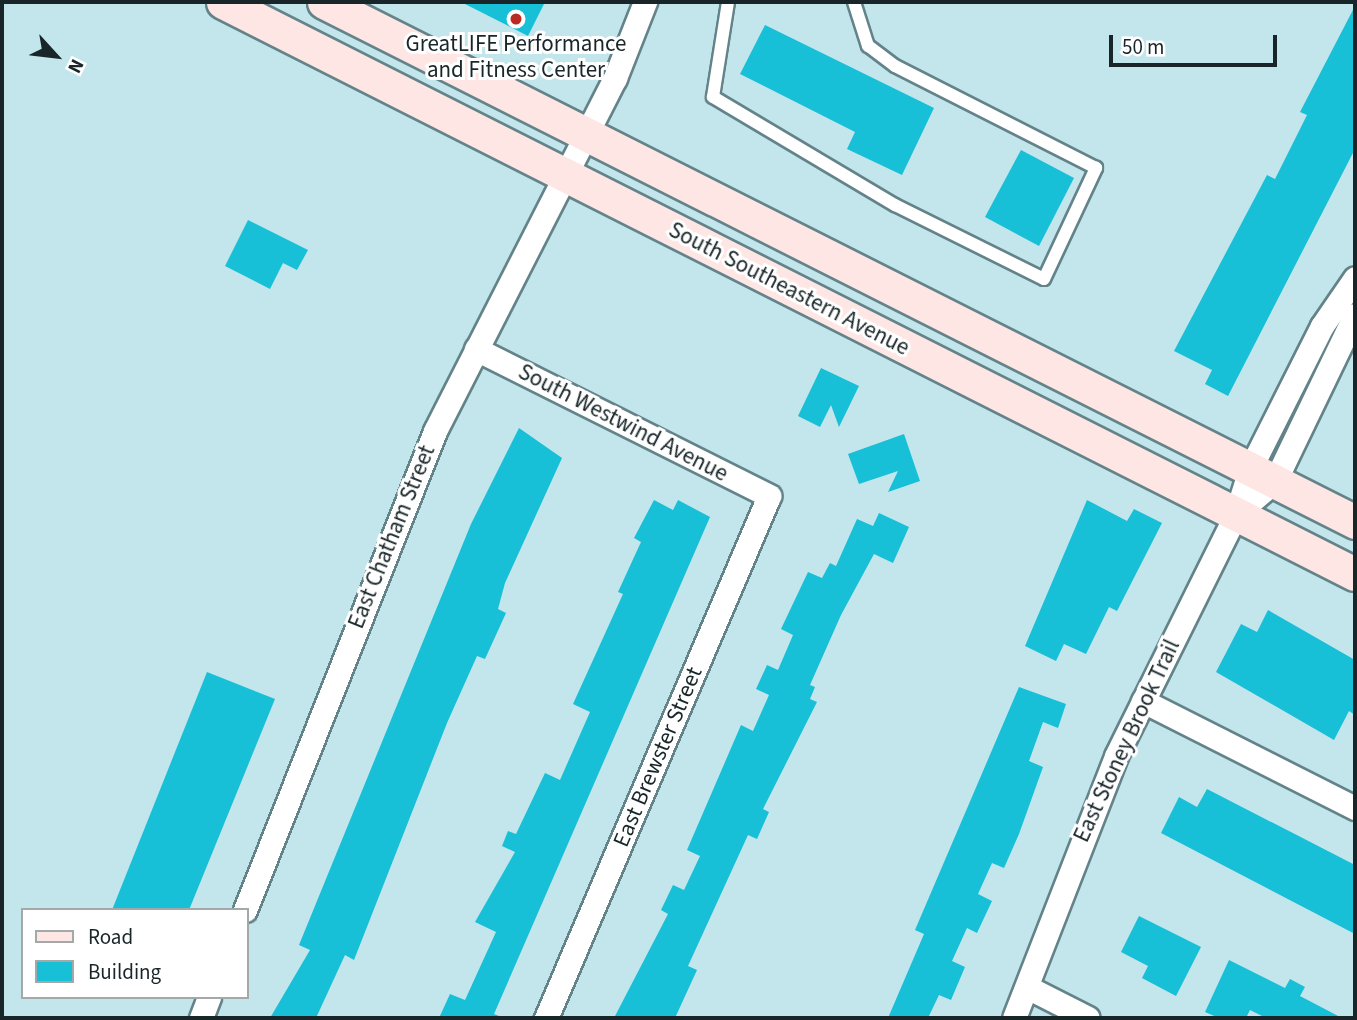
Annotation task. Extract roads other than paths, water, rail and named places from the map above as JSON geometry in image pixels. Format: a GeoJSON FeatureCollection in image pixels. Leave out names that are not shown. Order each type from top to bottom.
{"type":"FeatureCollection","features":[{"type":"Feature","properties":{"kind":"main road","name":"South Southeastern Avenue"},"geometry":{"type":"LineString","coordinates":[[223,2],[1355,574]]}},
{"type":"Feature","properties":{"kind":"main road","name":"South Southeastern Avenue"},"geometry":{"type":"LineString","coordinates":[[324,2],[1355,522]]}},
{"type":"Feature","properties":{"kind":"street","name":"East Chatham Street"},"geometry":{"type":"LineString","coordinates":[[246,908],[417,472],[476,349],[586,135],[645,2]]}},
{"type":"Feature","properties":{"kind":"street"},"geometry":{"type":"LineString","coordinates":[[1263,475],[1322,326],[1355,278]]}},
{"type":"Feature","properties":{"kind":"street"},"geometry":{"type":"LineString","coordinates":[[1236,514],[1263,475],[1355,315]]}},
{"type":"Feature","properties":{"kind":"street","name":"South Westwind Avenue"},"geometry":{"type":"LineString","coordinates":[[476,349],[769,496]]}},
{"type":"Feature","properties":{"kind":"street","name":"East Brewster Street"},"geometry":{"type":"LineString","coordinates":[[547,1018],[769,496]]}},
{"type":"Feature","properties":{"kind":"street","name":"East Stoney Brook Trail"},"geometry":{"type":"LineString","coordinates":[[1014,1018],[1079,838],[1143,701],[1236,514]]}},
{"type":"Feature","properties":{"kind":"street"},"geometry":{"type":"LineString","coordinates":[[1143,701],[1355,808]]}},
{"type":"Feature","properties":{"kind":"street"},"geometry":{"type":"LineString","coordinates":[[1027,987],[1088,1018]]}},
{"type":"Feature","properties":{"kind":"street"},"geometry":{"type":"LineString","coordinates":[[201,1018],[208,999]]}},
{"type":"Feature","properties":{"kind":"lane"},"geometry":{"type":"LineString","coordinates":[[728,2],[713,97],[895,205],[1044,279],[1097,168],[895,66],[868,46],[854,2]]}},
{"type":"Feature","properties":{"kind":"place","name":"GreatLIFE Performance and Fitness Center"},"geometry":{"type":"Point","coordinates":[516,19]}}]}
